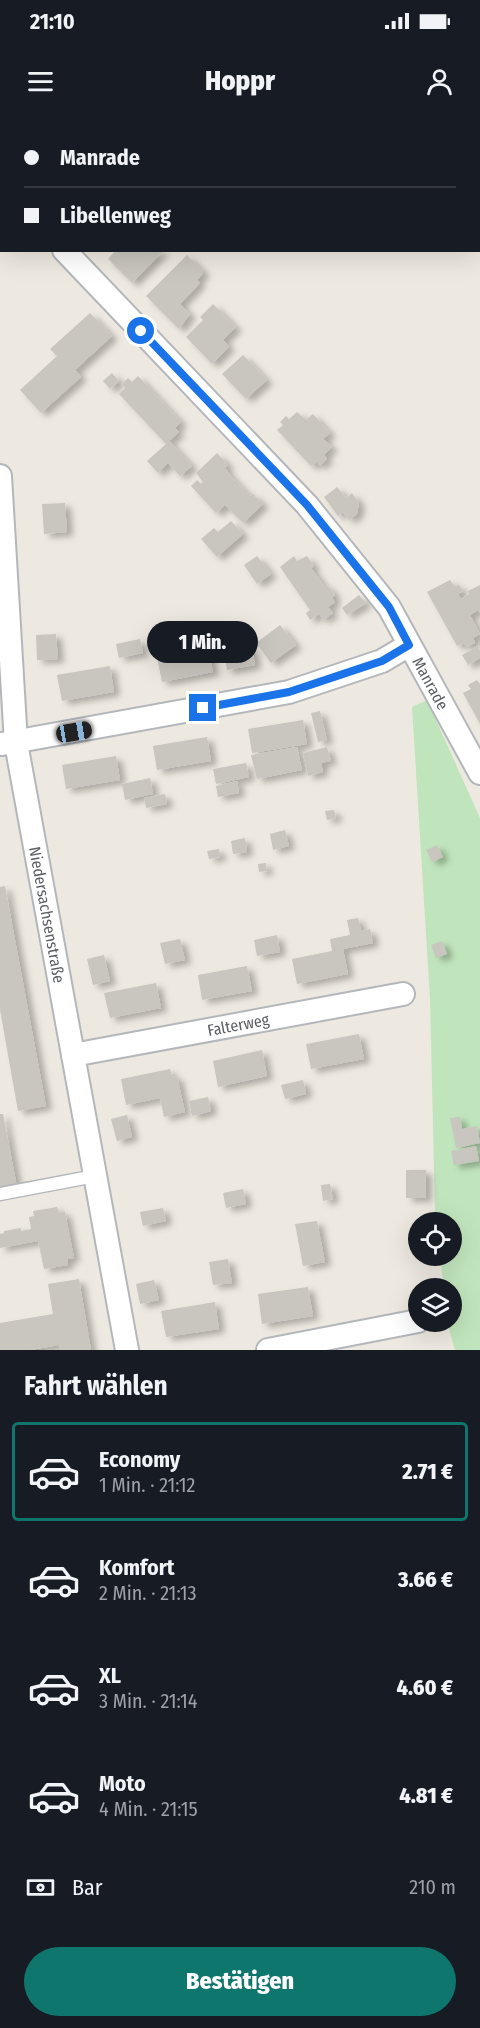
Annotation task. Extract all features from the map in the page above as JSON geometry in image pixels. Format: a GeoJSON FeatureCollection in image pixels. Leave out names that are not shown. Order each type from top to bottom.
{"type":"FeatureCollection","features":[{"type":"Feature","properties":{"kind":"street","name":"Manrade"},"geometry":{"type":"LineString","coordinates":[[66,252],[307,505],[389,607],[480,773]]}},
{"type":"Feature","properties":{"kind":"street","name":"Niedersachsenstraße"},"geometry":{"type":"LineString","coordinates":[[0,476],[8,744],[73,1055],[127,1350]]}},
{"type":"Feature","properties":{"kind":"street"},"geometry":{"type":"LineString","coordinates":[[8,744],[289,692],[382,661],[409,645]]}},
{"type":"Feature","properties":{"kind":"street","name":"Falterweg"},"geometry":{"type":"LineString","coordinates":[[73,1055],[403,994]]}},
{"type":"Feature","properties":{"kind":"street"},"geometry":{"type":"LineString","coordinates":[[268,1350],[408,1323]]}},
{"type":"Feature","properties":{"kind":"lane"},"geometry":{"type":"LineString","coordinates":[[0,1194],[95,1176]]}},
{"type":"Feature","properties":{"kind":"green space"},"geometry":{"type":"Polygon","coordinates":[[[427,700],[480,818],[480,1350],[455,1350],[450,1332],[462,1332],[462,1278],[443,1278],[441,1266],[462,1266],[462,1212],[435,1212],[430,999],[412,707],[427,700]]]}},
{"type":"Feature","properties":{"kind":"building"},"geometry":{"type":"Polygon","coordinates":[[[114,252],[162,252],[132,283],[108,259],[114,252]]]}},
{"type":"Feature","properties":{"kind":"building"},"geometry":{"type":"Polygon","coordinates":[[[187,255],[203,271],[203,274],[197,280],[200,283],[180,304],[190,314],[179,329],[146,296],[187,255]]]}},
{"type":"Feature","properties":{"kind":"building"},"geometry":{"type":"Polygon","coordinates":[[[213,304],[236,327],[223,340],[229,347],[212,364],[186,337],[203,320],[200,317],[213,304]]]}},
{"type":"Feature","properties":{"kind":"building"},"geometry":{"type":"Polygon","coordinates":[[[90,313],[112,336],[75,370],[81,377],[41,413],[20,390],[57,356],[50,349],[90,313]]]}},
{"type":"Feature","properties":{"kind":"building"},"geometry":{"type":"Polygon","coordinates":[[[243,355],[267,380],[246,399],[222,374],[243,355]]]}},
{"type":"Feature","properties":{"kind":"building"},"geometry":{"type":"Polygon","coordinates":[[[112,373],[119,381],[110,389],[103,381],[112,373]]]}},
{"type":"Feature","properties":{"kind":"building"},"geometry":{"type":"Polygon","coordinates":[[[138,376],[181,422],[175,428],[179,432],[169,441],[192,466],[180,476],[168,463],[158,473],[147,461],[166,444],[119,394],[125,388],[122,384],[128,378],[132,382],[138,376]]]}},
{"type":"Feature","properties":{"kind":"building"},"geometry":{"type":"Polygon","coordinates":[[[297,412],[306,420],[313,414],[330,433],[323,439],[332,447],[324,455],[327,459],[320,466],[317,462],[311,466],[277,430],[283,425],[280,422],[286,416],[289,419],[297,412]]]}},
{"type":"Feature","properties":{"kind":"building"},"geometry":{"type":"Polygon","coordinates":[[[217,453],[228,465],[225,468],[231,476],[250,496],[253,494],[263,504],[243,523],[225,505],[216,513],[191,486],[197,480],[201,484],[203,482],[196,473],[217,453]]]}},
{"type":"Feature","properties":{"kind":"building"},"geometry":{"type":"Polygon","coordinates":[[[337,487],[346,498],[352,493],[359,503],[357,514],[349,520],[343,512],[338,516],[324,497],[337,487]]]}},
{"type":"Feature","properties":{"kind":"building"},"geometry":{"type":"Polygon","coordinates":[[[65,503],[67,532],[44,534],[42,504],[65,503]]]}},
{"type":"Feature","properties":{"kind":"building"},"geometry":{"type":"Polygon","coordinates":[[[231,521],[243,534],[217,557],[201,539],[214,528],[218,532],[231,521]]]}},
{"type":"Feature","properties":{"kind":"building"},"geometry":{"type":"Polygon","coordinates":[[[257,556],[271,574],[257,584],[244,565],[257,556]]]}},
{"type":"Feature","properties":{"kind":"building"},"geometry":{"type":"Polygon","coordinates":[[[294,556],[297,561],[307,556],[314,566],[311,568],[325,587],[327,585],[335,595],[332,598],[335,602],[328,607],[333,613],[323,620],[319,614],[310,620],[306,613],[310,610],[280,567],[294,556]]]}},
{"type":"Feature","properties":{"kind":"building"},"geometry":{"type":"Polygon","coordinates":[[[450,580],[455,587],[459,585],[463,591],[458,594],[461,599],[469,594],[468,591],[480,585],[480,613],[478,610],[470,615],[480,634],[473,638],[475,643],[467,647],[464,643],[457,646],[427,592],[450,580]]]}},
{"type":"Feature","properties":{"kind":"building"},"geometry":{"type":"Polygon","coordinates":[[[359,595],[366,603],[347,615],[342,608],[359,595]]]}},
{"type":"Feature","properties":{"kind":"building"},"geometry":{"type":"Polygon","coordinates":[[[280,625],[296,645],[271,663],[256,643],[280,625]]]}},
{"type":"Feature","properties":{"kind":"building"},"geometry":{"type":"Polygon","coordinates":[[[56,634],[58,659],[37,660],[36,635],[56,634]]]}},
{"type":"Feature","properties":{"kind":"building"},"geometry":{"type":"Polygon","coordinates":[[[140,639],[143,653],[119,658],[116,644],[140,639]]]}},
{"type":"Feature","properties":{"kind":"building"},"geometry":{"type":"Polygon","coordinates":[[[252,646],[255,665],[227,670],[224,651],[252,646]]]}},
{"type":"Feature","properties":{"kind":"building"},"geometry":{"type":"Polygon","coordinates":[[[478,646],[480,658],[468,665],[462,655],[478,646]]]}},
{"type":"Feature","properties":{"kind":"building"},"geometry":{"type":"Polygon","coordinates":[[[208,647],[213,672],[162,682],[157,657],[208,647]]]}},
{"type":"Feature","properties":{"kind":"building"},"geometry":{"type":"Polygon","coordinates":[[[110,666],[114,692],[62,701],[57,675],[110,666]]]}},
{"type":"Feature","properties":{"kind":"building"},"geometry":{"type":"Polygon","coordinates":[[[477,680],[480,684],[480,724],[463,693],[471,689],[468,685],[477,680]]]}},
{"type":"Feature","properties":{"kind":"building"},"geometry":{"type":"Polygon","coordinates":[[[320,711],[327,740],[318,742],[311,713],[320,711]]]}},
{"type":"Feature","properties":{"kind":"building"},"geometry":{"type":"Polygon","coordinates":[[[303,720],[307,744],[252,753],[248,729],[303,720]]]}},
{"type":"Feature","properties":{"kind":"building"},"geometry":{"type":"Polygon","coordinates":[[[207,737],[211,761],[157,770],[153,746],[207,737]]]}},
{"type":"Feature","properties":{"kind":"building"},"geometry":{"type":"Polygon","coordinates":[[[297,747],[302,770],[257,779],[251,755],[297,747]]]}},
{"type":"Feature","properties":{"kind":"building"},"geometry":{"type":"Polygon","coordinates":[[[327,747],[331,761],[321,763],[323,772],[308,776],[303,753],[327,747]]]}},
{"type":"Feature","properties":{"kind":"building"},"geometry":{"type":"Polygon","coordinates":[[[116,756],[120,780],[66,789],[62,765],[116,756]]]}},
{"type":"Feature","properties":{"kind":"building"},"geometry":{"type":"Polygon","coordinates":[[[246,763],[249,777],[216,784],[213,769],[246,763]]]}},
{"type":"Feature","properties":{"kind":"building"},"geometry":{"type":"Polygon","coordinates":[[[150,778],[153,794],[125,800],[122,784],[150,778]]]}},
{"type":"Feature","properties":{"kind":"building"},"geometry":{"type":"Polygon","coordinates":[[[237,781],[239,793],[218,797],[216,786],[237,781]]]}},
{"type":"Feature","properties":{"kind":"building"},"geometry":{"type":"Polygon","coordinates":[[[165,794],[167,804],[146,808],[144,798],[165,794]]]}},
{"type":"Feature","properties":{"kind":"building"},"geometry":{"type":"Polygon","coordinates":[[[334,810],[336,818],[327,820],[325,811],[334,810]]]}},
{"type":"Feature","properties":{"kind":"building"},"geometry":{"type":"Polygon","coordinates":[[[285,830],[289,846],[273,850],[270,834],[285,830]]]}},
{"type":"Feature","properties":{"kind":"building"},"geometry":{"type":"Polygon","coordinates":[[[245,838],[247,852],[233,854],[231,841],[245,838]]]}},
{"type":"Feature","properties":{"kind":"building"},"geometry":{"type":"Polygon","coordinates":[[[437,845],[443,857],[432,862],[426,850],[437,845]]]}},
{"type":"Feature","properties":{"kind":"building"},"geometry":{"type":"Polygon","coordinates":[[[219,849],[220,857],[209,859],[207,851],[219,849]]]}},
{"type":"Feature","properties":{"kind":"building"},"geometry":{"type":"Polygon","coordinates":[[[266,863],[267,871],[259,872],[258,864],[266,863]]]}},
{"type":"Feature","properties":{"kind":"building"},"geometry":{"type":"Polygon","coordinates":[[[5,886],[46,1106],[18,1111],[0,1010],[0,887],[5,886]]]}},
{"type":"Feature","properties":{"kind":"building"},"geometry":{"type":"Polygon","coordinates":[[[358,918],[361,931],[370,929],[373,943],[343,949],[348,974],[297,984],[292,959],[332,951],[330,939],[350,935],[347,920],[358,918]]]}},
{"type":"Feature","properties":{"kind":"building"},"geometry":{"type":"Polygon","coordinates":[[[277,935],[280,952],[257,956],[254,940],[277,935]]]}},
{"type":"Feature","properties":{"kind":"building"},"geometry":{"type":"Polygon","coordinates":[[[180,939],[185,960],[165,964],[160,943],[180,939]]]}},
{"type":"Feature","properties":{"kind":"building"},"geometry":{"type":"Polygon","coordinates":[[[442,941],[447,954],[436,958],[431,945],[442,941]]]}},
{"type":"Feature","properties":{"kind":"building"},"geometry":{"type":"Polygon","coordinates":[[[104,955],[110,981],[93,985],[87,959],[104,955]]]}},
{"type":"Feature","properties":{"kind":"building"},"geometry":{"type":"Polygon","coordinates":[[[247,966],[252,991],[202,1000],[198,975],[247,966]]]}},
{"type":"Feature","properties":{"kind":"building"},"geometry":{"type":"Polygon","coordinates":[[[156,983],[161,1008],[110,1018],[104,993],[156,983]]]}},
{"type":"Feature","properties":{"kind":"building"},"geometry":{"type":"Polygon","coordinates":[[[359,1034],[364,1059],[311,1069],[306,1044],[359,1034]]]}},
{"type":"Feature","properties":{"kind":"building"},"geometry":{"type":"Polygon","coordinates":[[[262,1050],[267,1076],[218,1087],[213,1061],[262,1050]]]}},
{"type":"Feature","properties":{"kind":"building"},"geometry":{"type":"Polygon","coordinates":[[[170,1069],[172,1077],[177,1076],[185,1112],[164,1117],[160,1098],[126,1105],[121,1079],[170,1069]]]}},
{"type":"Feature","properties":{"kind":"building"},"geometry":{"type":"Polygon","coordinates":[[[303,1080],[306,1094],[285,1099],[281,1085],[303,1080]]]}},
{"type":"Feature","properties":{"kind":"building"},"geometry":{"type":"Polygon","coordinates":[[[208,1097],[211,1111],[192,1116],[189,1101],[208,1097]]]}},
{"type":"Feature","properties":{"kind":"building"},"geometry":{"type":"Polygon","coordinates":[[[0,1114],[3,1114],[17,1187],[0,1190],[0,1114]]]}},
{"type":"Feature","properties":{"kind":"building"},"geometry":{"type":"Polygon","coordinates":[[[127,1115],[132,1137],[117,1141],[111,1119],[127,1115]]]}},
{"type":"Feature","properties":{"kind":"building"},"geometry":{"type":"Polygon","coordinates":[[[460,1117],[462,1129],[477,1126],[480,1143],[456,1148],[450,1118],[460,1117]]]}},
{"type":"Feature","properties":{"kind":"building"},"geometry":{"type":"Polygon","coordinates":[[[476,1146],[479,1161],[454,1165],[451,1151],[476,1146]]]}},
{"type":"Feature","properties":{"kind":"building"},"geometry":{"type":"Polygon","coordinates":[[[406,1170],[426,1170],[426,1198],[406,1198],[406,1170]]]}},
{"type":"Feature","properties":{"kind":"building"},"geometry":{"type":"Polygon","coordinates":[[[330,1184],[333,1199],[323,1201],[321,1185],[330,1184]]]}},
{"type":"Feature","properties":{"kind":"building"},"geometry":{"type":"Polygon","coordinates":[[[243,1189],[246,1204],[226,1208],[223,1193],[243,1189]]]}},
{"type":"Feature","properties":{"kind":"building"},"geometry":{"type":"Polygon","coordinates":[[[57,1207],[59,1213],[65,1212],[74,1258],[67,1259],[68,1265],[44,1269],[38,1241],[0,1248],[0,1234],[4,1231],[31,1229],[29,1217],[34,1216],[33,1211],[57,1207]]]}},
{"type":"Feature","properties":{"kind":"building"},"geometry":{"type":"Polygon","coordinates":[[[163,1208],[166,1221],[143,1226],[140,1212],[163,1208]]]}},
{"type":"Feature","properties":{"kind":"building"},"geometry":{"type":"Polygon","coordinates":[[[317,1221],[325,1262],[303,1266],[295,1224],[317,1221]]]}},
{"type":"Feature","properties":{"kind":"building"},"geometry":{"type":"Polygon","coordinates":[[[228,1259],[232,1283],[213,1285],[209,1262],[228,1259]]]}},
{"type":"Feature","properties":{"kind":"building"},"geometry":{"type":"Polygon","coordinates":[[[79,1279],[91,1350],[59,1350],[59,1345],[30,1350],[0,1350],[0,1323],[53,1314],[48,1284],[79,1279]]]}},
{"type":"Feature","properties":{"kind":"building"},"geometry":{"type":"Polygon","coordinates":[[[154,1280],[159,1300],[140,1304],[136,1284],[154,1280]]]}},
{"type":"Feature","properties":{"kind":"building"},"geometry":{"type":"Polygon","coordinates":[[[308,1287],[313,1316],[262,1324],[258,1294],[308,1287]]]}},
{"type":"Feature","properties":{"kind":"building"},"geometry":{"type":"Polygon","coordinates":[[[215,1302],[219,1329],[166,1337],[161,1311],[215,1302]]]}},
{"type":"Feature","properties":{"kind":"route"},"geometry":{"type":"LineString","coordinates":[[141,331],[307,505],[389,607],[409,645],[382,661],[289,692],[203,708]]}}]}
